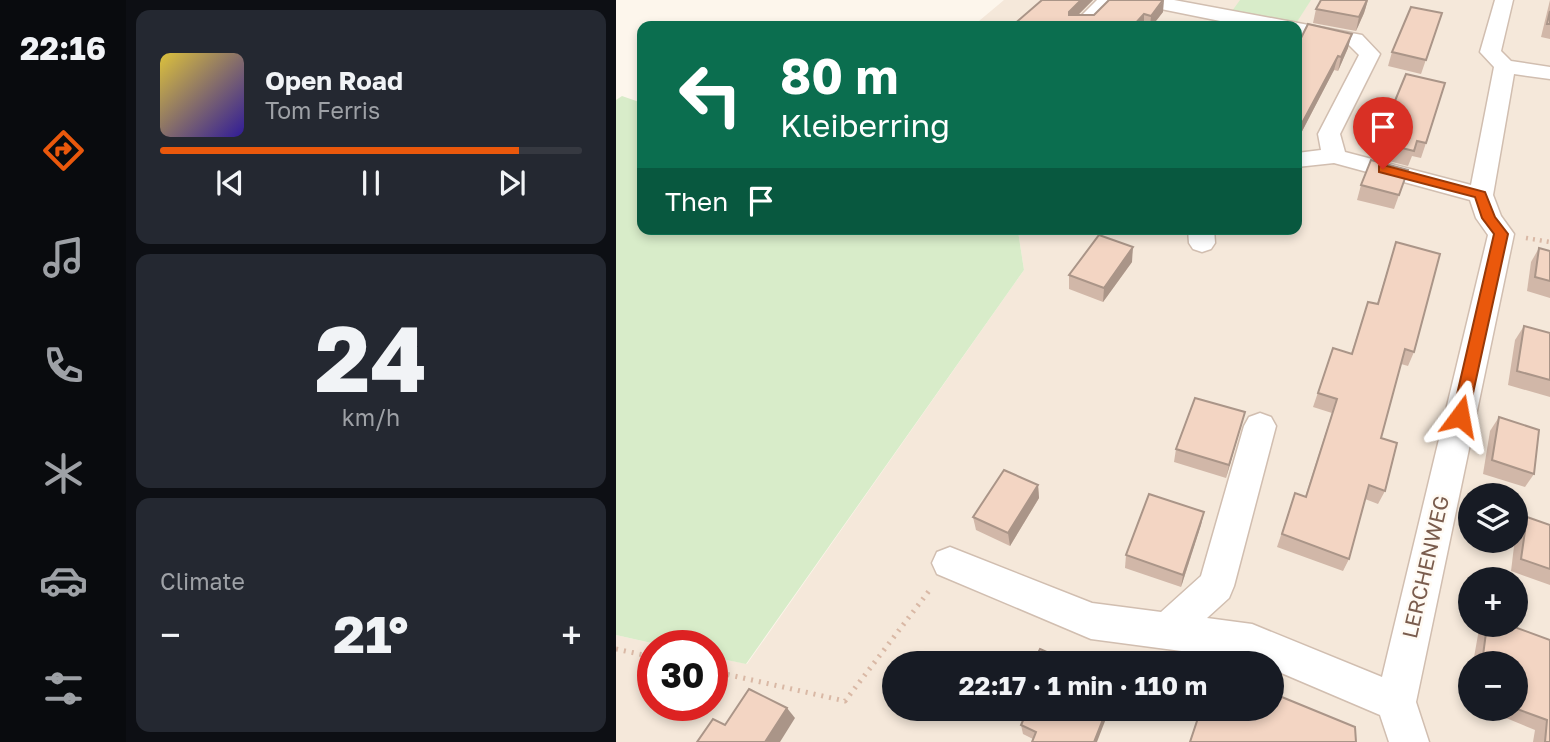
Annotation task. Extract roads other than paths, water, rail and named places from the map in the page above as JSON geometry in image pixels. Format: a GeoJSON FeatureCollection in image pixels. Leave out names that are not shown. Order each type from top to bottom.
{"type":"FeatureCollection","features":[{"type":"Feature","properties":{"kind":"street"},"geometry":{"type":"LineString","coordinates":[[1086,21],[1108,0]]}},
{"type":"Feature","properties":{"kind":"street"},"geometry":{"type":"LineString","coordinates":[[1146,0],[1248,21]]}},
{"type":"Feature","properties":{"kind":"street"},"geometry":{"type":"LineString","coordinates":[[1499,1],[1490,52],[1505,66],[1550,73]]}},
{"type":"Feature","properties":{"kind":"street"},"geometry":{"type":"LineString","coordinates":[[1302,29],[1355,39],[1370,54],[1329,134],[1334,156]]}},
{"type":"Feature","properties":{"kind":"street"},"geometry":{"type":"LineString","coordinates":[[1302,159],[1334,156],[1481,195],[1505,66]]}},
{"type":"Feature","properties":{"kind":"street","name":"LERCHENWEG"},"geometry":{"type":"LineString","coordinates":[[1396,702],[1501,234],[1489,218],[1481,195]]}},
{"type":"Feature","properties":{"kind":"street"},"geometry":{"type":"LineString","coordinates":[[1167,631],[1216,586],[1260,426]]}},
{"type":"Feature","properties":{"kind":"street"},"geometry":{"type":"LineString","coordinates":[[950,563],[1091,621],[1252,642],[1396,702],[1409,742]]}}]}
